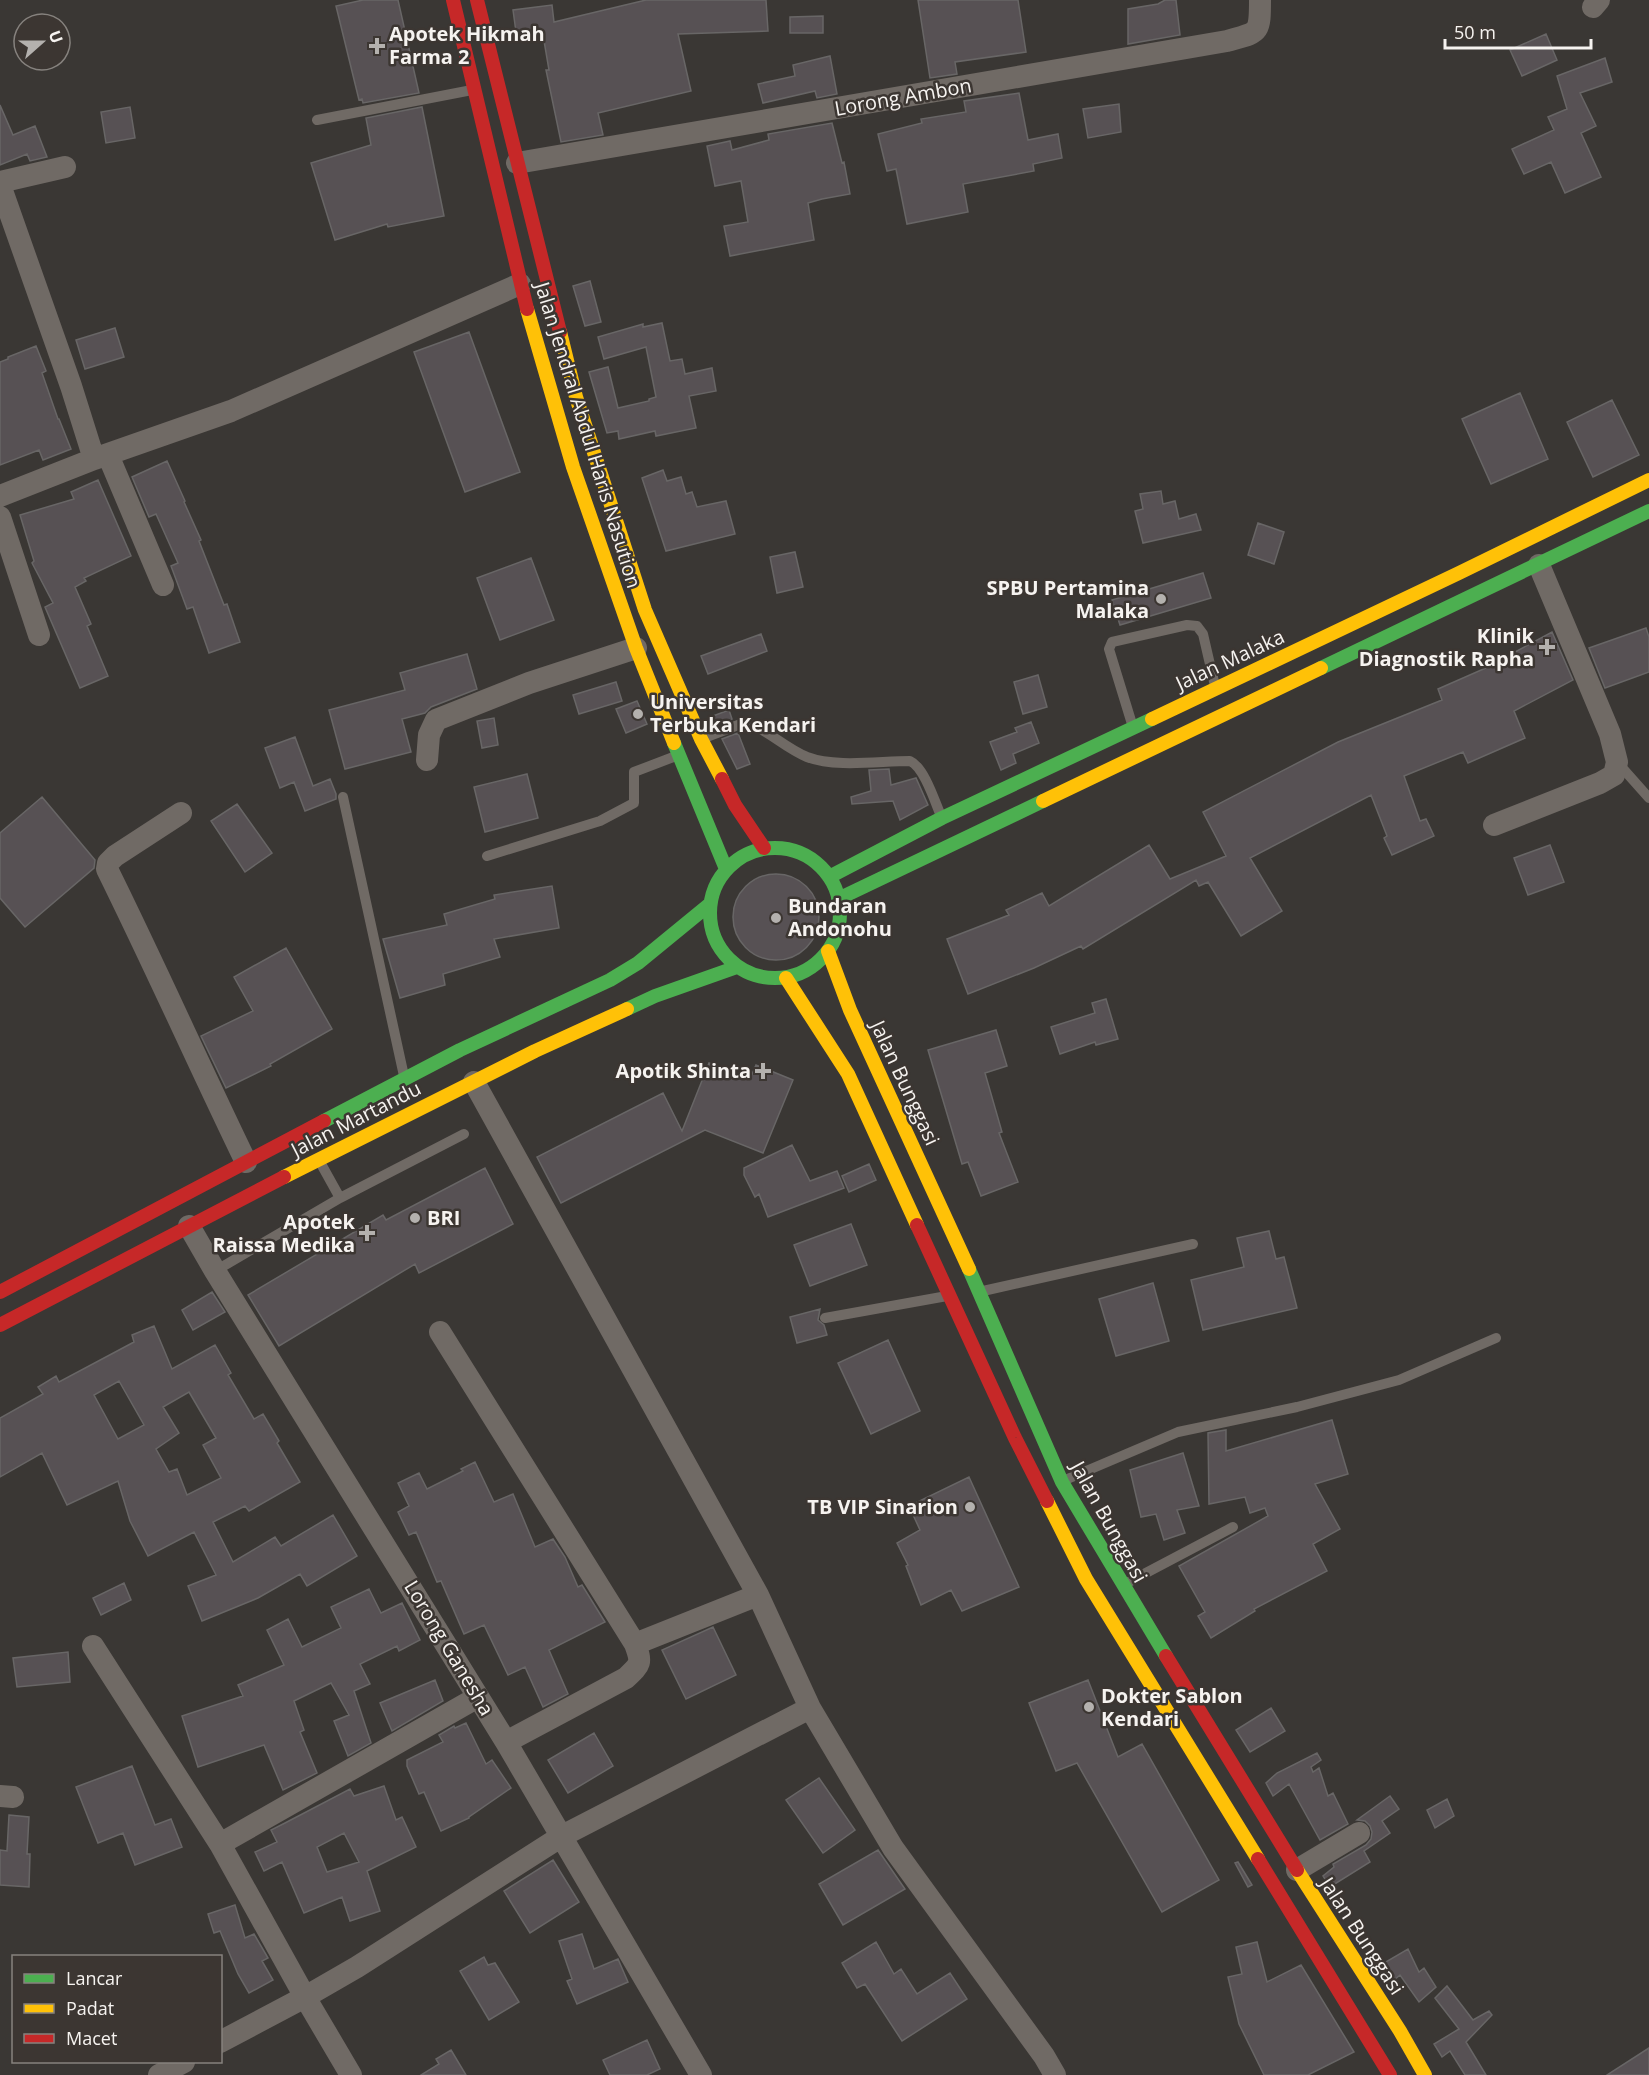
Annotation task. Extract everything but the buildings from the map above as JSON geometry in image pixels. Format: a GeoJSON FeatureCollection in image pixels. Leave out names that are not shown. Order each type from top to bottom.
{"type":"FeatureCollection","features":[{"type":"Feature","properties":{"kind":"main road","name":"Jalan Jendral Abdul Haris Nasution"},"geometry":{"type":"LineString","coordinates":[[453,0],[520,284],[573,467],[636,648],[726,869]]}},
{"type":"Feature","properties":{"kind":"main road","name":"Jalan Jendral Abdul Haris Nasution"},"geometry":{"type":"LineString","coordinates":[[477,0],[576,397],[645,610],[701,739],[735,805],[764,848]]}},
{"type":"Feature","properties":{"kind":"main road"},"geometry":{"type":"LineString","coordinates":[[573,467],[596,460]]}},
{"type":"Feature","properties":{"kind":"main road","name":"Jalan Malaka"},"geometry":{"type":"LineString","coordinates":[[829,877],[942,818],[1649,480]]}},
{"type":"Feature","properties":{"kind":"main road"},"geometry":{"type":"LineString","coordinates":[[838,899],[1649,511]]}},
{"type":"Feature","properties":{"kind":"main road"},"geometry":{"type":"LineString","coordinates":[[764,848],[782,848],[801,853],[816,863],[829,877],[838,899],[839,926],[828,951],[809,969],[786,978],[769,979],[752,975],[737,967],[720,950],[711,928],[710,904],[715,885],[726,869],[737,860],[749,852],[764,848]]}},
{"type":"Feature","properties":{"kind":"main road","name":"Jalan Martandu"},"geometry":{"type":"LineString","coordinates":[[0,1292],[460,1050],[610,980],[638,963],[710,904]]}},
{"type":"Feature","properties":{"kind":"main road","name":"Jalan Bunggasi"},"geometry":{"type":"LineString","coordinates":[[828,951],[850,1010],[980,1292],[1062,1482],[1122,1586],[1297,1870],[1400,2031],[1425,2075]]}},
{"type":"Feature","properties":{"kind":"main road","name":"Jalan Martandu"},"geometry":{"type":"LineString","coordinates":[[0,1325],[319,1159],[535,1051],[655,996],[737,967]]}},
{"type":"Feature","properties":{"kind":"main road"},"geometry":{"type":"LineString","coordinates":[[786,978],[848,1074],[1015,1438],[1086,1579],[1390,2075]]}},
{"type":"Feature","properties":{"kind":"main road"},"geometry":{"type":"LineString","coordinates":[[1147,1679],[1171,1665]]}},
{"type":"Feature","properties":{"kind":"street","name":"Lorong Ambon"},"geometry":{"type":"LineString","coordinates":[[517,163],[1227,41],[1252,34],[1260,25],[1260,0]]}},
{"type":"Feature","properties":{"kind":"street"},"geometry":{"type":"LineString","coordinates":[[65,167],[0,183],[71,386],[101,457],[163,585]]}},
{"type":"Feature","properties":{"kind":"street"},"geometry":{"type":"LineString","coordinates":[[0,496],[231,411],[520,284]]}},
{"type":"Feature","properties":{"kind":"street"},"geometry":{"type":"LineString","coordinates":[[0,517],[39,635]]}},
{"type":"Feature","properties":{"kind":"street"},"geometry":{"type":"LineString","coordinates":[[1494,825],[1614,776],[1617,762],[1610,734],[1539,565]]}},
{"type":"Feature","properties":{"kind":"street"},"geometry":{"type":"LineString","coordinates":[[427,760],[429,735],[436,720],[529,683],[636,648]]}},
{"type":"Feature","properties":{"kind":"street"},"geometry":{"type":"LineString","coordinates":[[181,813],[115,856],[108,863],[107,869],[246,1162]]}},
{"type":"Feature","properties":{"kind":"street"},"geometry":{"type":"LineString","coordinates":[[474,1082],[758,1595],[810,1708],[893,1848],[1055,2075]]}},
{"type":"Feature","properties":{"kind":"street","name":"Lorong Ganesha"},"geometry":{"type":"LineString","coordinates":[[189,1226],[506,1742],[701,2075]]}},
{"type":"Feature","properties":{"kind":"street"},"geometry":{"type":"LineString","coordinates":[[440,1332],[635,1644],[640,1658],[639,1666],[626,1678],[506,1742]]}},
{"type":"Feature","properties":{"kind":"street"},"geometry":{"type":"LineString","coordinates":[[635,1644],[758,1595]]}},
{"type":"Feature","properties":{"kind":"street"},"geometry":{"type":"LineString","coordinates":[[93,1646],[220,1844],[351,2075]]}},
{"type":"Feature","properties":{"kind":"street"},"geometry":{"type":"LineString","coordinates":[[220,1844],[478,1697]]}},
{"type":"Feature","properties":{"kind":"street"},"geometry":{"type":"LineString","coordinates":[[222,2041],[357,1967],[562,1836],[810,1708]]}},
{"type":"Feature","properties":{"kind":"street"},"geometry":{"type":"LineString","coordinates":[[1297,1870],[1359,1833]]}},
{"type":"Feature","properties":{"kind":"street"},"geometry":{"type":"LineString","coordinates":[[159,2075],[180,2063]]}},
{"type":"Feature","properties":{"kind":"lane"},"geometry":{"type":"LineString","coordinates":[[317,120],[475,89]]}},
{"type":"Feature","properties":{"kind":"lane"},"geometry":{"type":"LineString","coordinates":[[1133,727],[1108,649],[1113,642],[1187,625],[1197,626],[1203,634],[1216,689]]}},
{"type":"Feature","properties":{"kind":"lane"},"geometry":{"type":"LineString","coordinates":[[701,739],[746,722],[809,758],[833,762],[910,761],[916,764],[922,773],[942,818]]}},
{"type":"Feature","properties":{"kind":"lane"},"geometry":{"type":"LineString","coordinates":[[487,856],[609,817],[634,803],[634,772],[679,754]]}},
{"type":"Feature","properties":{"kind":"lane"},"geometry":{"type":"LineString","coordinates":[[1617,762],[1649,798]]}},
{"type":"Feature","properties":{"kind":"lane"},"geometry":{"type":"LineString","coordinates":[[344,797],[404,1080]]}},
{"type":"Feature","properties":{"kind":"lane"},"geometry":{"type":"LineString","coordinates":[[215,1271],[340,1198],[464,1134]]}},
{"type":"Feature","properties":{"kind":"lane"},"geometry":{"type":"LineString","coordinates":[[319,1159],[340,1198]]}},
{"type":"Feature","properties":{"kind":"lane"},"geometry":{"type":"LineString","coordinates":[[980,1292],[1193,1244]]}},
{"type":"Feature","properties":{"kind":"lane"},"geometry":{"type":"LineString","coordinates":[[825,1318],[950,1296]]}},
{"type":"Feature","properties":{"kind":"lane"},"geometry":{"type":"LineString","coordinates":[[1062,1482],[1178,1432],[1297,1407],[1399,1380],[1496,1338]]}},
{"type":"Feature","properties":{"kind":"lane"},"geometry":{"type":"LineString","coordinates":[[1122,1586],[1233,1527]]}},
{"type":"Feature","properties":{"kind":"traffic: fast"},"geometry":{"type":"LineString","coordinates":[[1321,668],[1649,511]]}},
{"type":"Feature","properties":{"kind":"traffic: fast"},"geometry":{"type":"LineString","coordinates":[[829,877],[942,818],[1152,719]]}},
{"type":"Feature","properties":{"kind":"traffic: fast"},"geometry":{"type":"LineString","coordinates":[[674,743],[726,869]]}},
{"type":"Feature","properties":{"kind":"traffic: fast"},"geometry":{"type":"LineString","coordinates":[[838,899],[1043,801]]}},
{"type":"Feature","properties":{"kind":"traffic: fast"},"geometry":{"type":"LineString","coordinates":[[775,848],[800,853],[821,867],[835,888],[840,913],[835,938],[821,959],[800,973],[775,978],[750,973],[729,959],[715,938],[710,913],[715,888],[729,867],[750,853],[775,848]]}},
{"type":"Feature","properties":{"kind":"traffic: fast"},"geometry":{"type":"LineString","coordinates":[[324,1121],[460,1050],[610,980],[638,963],[710,904]]}},
{"type":"Feature","properties":{"kind":"traffic: fast"},"geometry":{"type":"LineString","coordinates":[[627,1009],[655,996],[737,967]]}},
{"type":"Feature","properties":{"kind":"traffic: fast"},"geometry":{"type":"LineString","coordinates":[[969,1269],[1062,1482],[1166,1656]]}},
{"type":"Feature","properties":{"kind":"traffic: slow"},"geometry":{"type":"LineString","coordinates":[[527,309],[573,467],[636,648],[674,743]]}},
{"type":"Feature","properties":{"kind":"traffic: slow"},"geometry":{"type":"LineString","coordinates":[[560,332],[576,397],[645,610],[701,739],[722,779]]}},
{"type":"Feature","properties":{"kind":"traffic: slow"},"geometry":{"type":"LineString","coordinates":[[1152,719],[1649,480]]}},
{"type":"Feature","properties":{"kind":"traffic: slow"},"geometry":{"type":"LineString","coordinates":[[1043,801],[1321,668]]}},
{"type":"Feature","properties":{"kind":"traffic: slow"},"geometry":{"type":"LineString","coordinates":[[828,951],[850,1010],[969,1269]]}},
{"type":"Feature","properties":{"kind":"traffic: slow"},"geometry":{"type":"LineString","coordinates":[[786,978],[848,1074],[917,1225]]}},
{"type":"Feature","properties":{"kind":"traffic: slow"},"geometry":{"type":"LineString","coordinates":[[284,1177],[535,1051],[627,1009]]}},
{"type":"Feature","properties":{"kind":"traffic: slow"},"geometry":{"type":"LineString","coordinates":[[1047,1501],[1086,1579],[1258,1859]]}},
{"type":"Feature","properties":{"kind":"traffic: slow"},"geometry":{"type":"LineString","coordinates":[[1297,1870],[1400,2031],[1425,2075]]}},
{"type":"Feature","properties":{"kind":"traffic: jam"},"geometry":{"type":"LineString","coordinates":[[453,0],[527,309]]}},
{"type":"Feature","properties":{"kind":"traffic: jam"},"geometry":{"type":"LineString","coordinates":[[477,0],[560,332]]}},
{"type":"Feature","properties":{"kind":"traffic: jam"},"geometry":{"type":"LineString","coordinates":[[722,779],[735,805],[764,848]]}},
{"type":"Feature","properties":{"kind":"traffic: jam"},"geometry":{"type":"LineString","coordinates":[[0,1292],[324,1121]]}},
{"type":"Feature","properties":{"kind":"traffic: jam"},"geometry":{"type":"LineString","coordinates":[[0,1325],[284,1177]]}},
{"type":"Feature","properties":{"kind":"traffic: jam"},"geometry":{"type":"LineString","coordinates":[[917,1225],[1015,1438],[1047,1501]]}},
{"type":"Feature","properties":{"kind":"traffic: jam"},"geometry":{"type":"LineString","coordinates":[[1166,1656],[1297,1870]]}},
{"type":"Feature","properties":{"kind":"traffic: jam"},"geometry":{"type":"LineString","coordinates":[[1258,1859],[1390,2075]]}},
{"type":"Feature","properties":{"kind":"place","name":"Apotek Hikmah Farma 2"},"geometry":{"type":"Point","coordinates":[377,46]}},
{"type":"Feature","properties":{"kind":"place","name":"SPBU Pertamina Malaka"},"geometry":{"type":"Point","coordinates":[1161,599]}},
{"type":"Feature","properties":{"kind":"place","name":"Klinik Diagnostik Rapha"},"geometry":{"type":"Point","coordinates":[1547,647]}},
{"type":"Feature","properties":{"kind":"place","name":"Universitas Terbuka Kendari"},"geometry":{"type":"Point","coordinates":[638,714]}},
{"type":"Feature","properties":{"kind":"place","name":"Bundaran Andonohu"},"geometry":{"type":"Point","coordinates":[776,918]}},
{"type":"Feature","properties":{"kind":"place","name":"Apotik Shinta"},"geometry":{"type":"Point","coordinates":[763,1071]}},
{"type":"Feature","properties":{"kind":"place","name":"BRI"},"geometry":{"type":"Point","coordinates":[415,1218]}},
{"type":"Feature","properties":{"kind":"place","name":"Apotek Raissa Medika"},"geometry":{"type":"Point","coordinates":[367,1233]}},
{"type":"Feature","properties":{"kind":"place","name":"TB VIP Sinarion"},"geometry":{"type":"Point","coordinates":[970,1507]}},
{"type":"Feature","properties":{"kind":"place","name":"Dokter Sablon Kendari"},"geometry":{"type":"Point","coordinates":[1089,1707]}}]}
